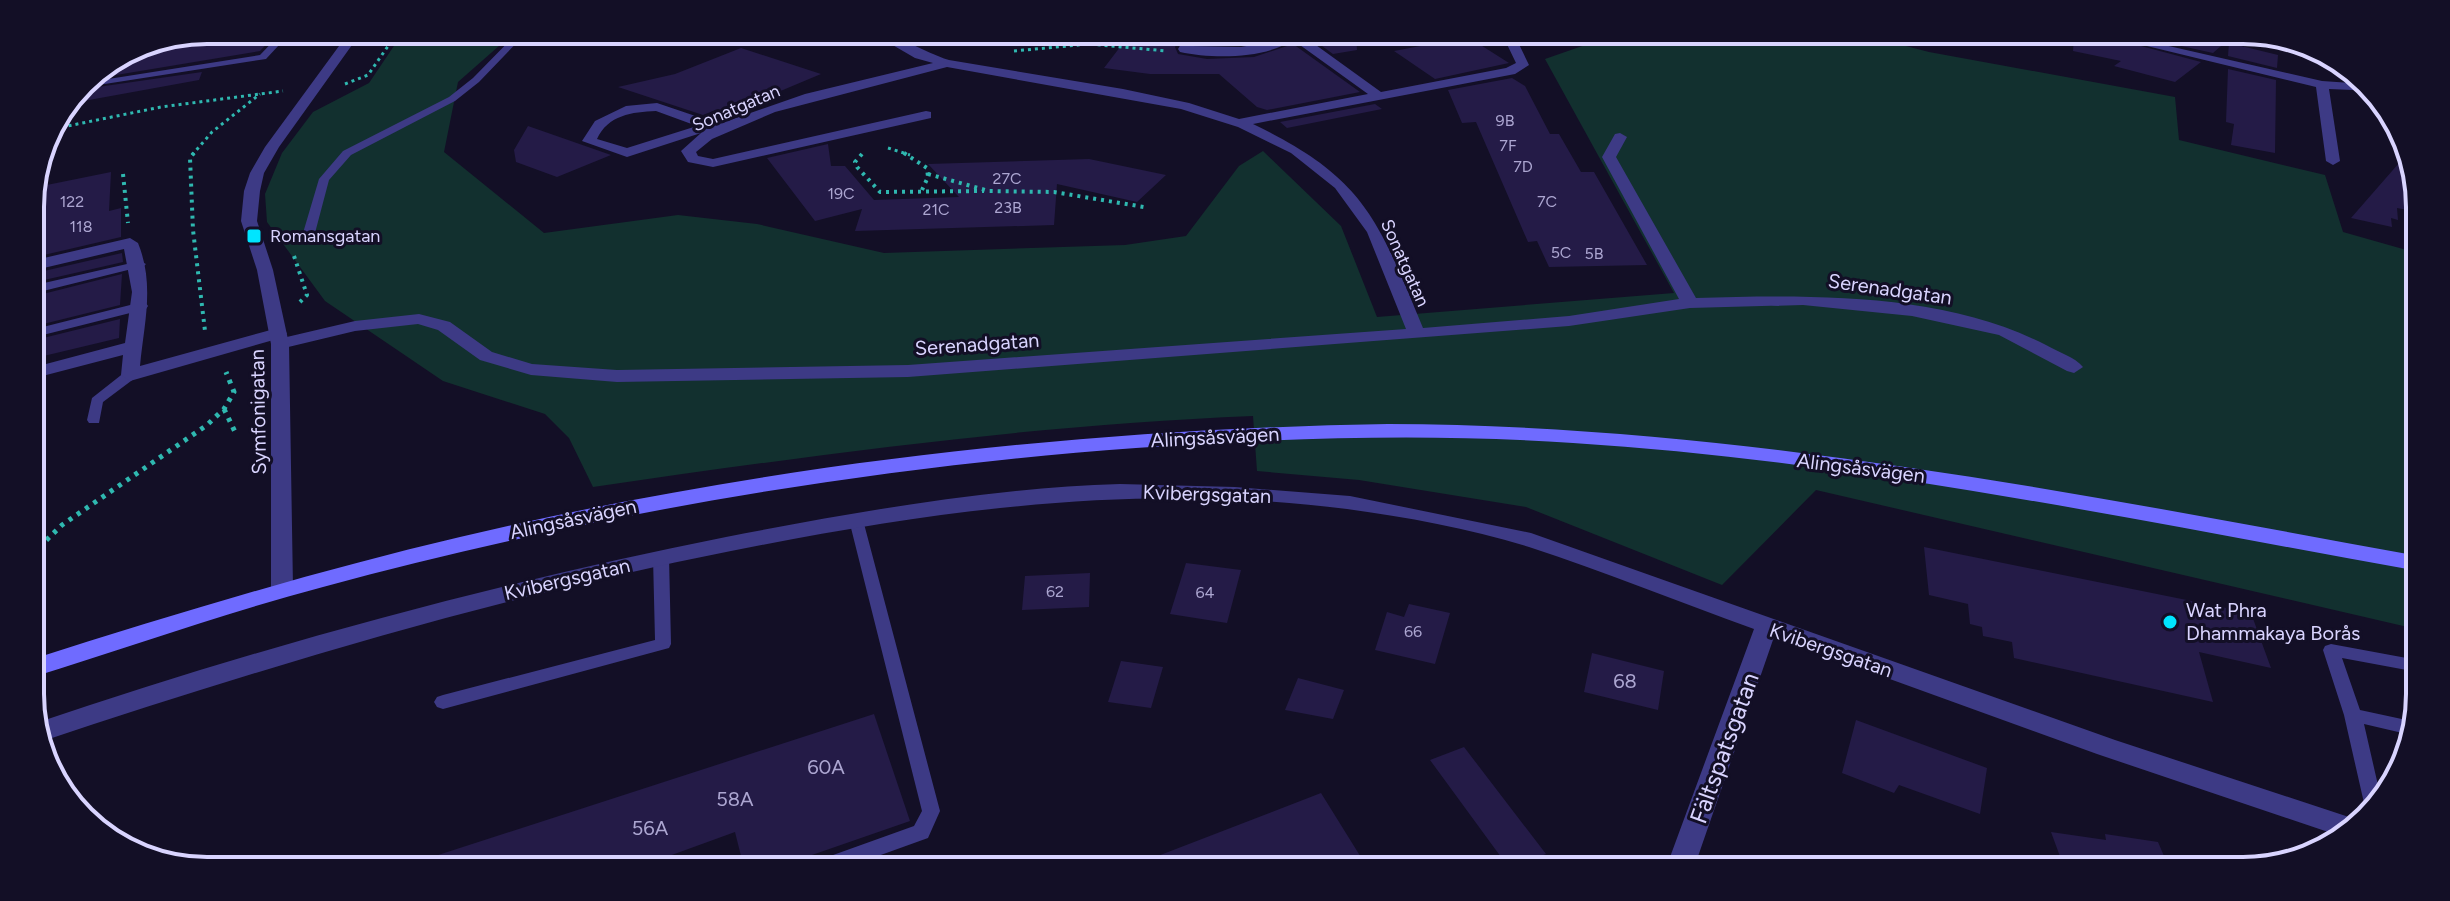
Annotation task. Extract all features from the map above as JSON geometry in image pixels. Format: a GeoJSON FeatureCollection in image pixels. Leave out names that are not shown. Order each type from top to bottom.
{"type":"FeatureCollection","features":[{"type":"Feature","properties":{"kind":"main road","name":"Alingsåsvägen"},"geometry":{"type":"LineString","coordinates":[[44,664],[167,622],[282,588],[488,536],[802,476],[1047,446],[1287,433],[1452,431],[1733,452],[1940,479],[2406,562]]}},
{"type":"Feature","properties":{"kind":"street","name":"Symfonigatan"},"geometry":{"type":"LineString","coordinates":[[282,588],[279,338],[265,270],[249,221],[257,173],[347,44]]}},
{"type":"Feature","properties":{"kind":"street","name":"Sonatgatan"},"geometry":{"type":"LineString","coordinates":[[898,44],[919,55],[953,64],[1137,95],[1243,122],[1291,147],[1339,185],[1374,231],[1417,334]]}},
{"type":"Feature","properties":{"kind":"street"},"geometry":{"type":"LineString","coordinates":[[1187,44],[1184,49],[1239,50],[1270,44]]}},
{"type":"Feature","properties":{"kind":"street"},"geometry":{"type":"LineString","coordinates":[[1306,44],[1379,96]]}},
{"type":"Feature","properties":{"kind":"street","name":"Sonatgatan"},"geometry":{"type":"LineString","coordinates":[[1243,122],[1510,71],[1523,65],[1513,44]]}},
{"type":"Feature","properties":{"kind":"street"},"geometry":{"type":"LineString","coordinates":[[2146,44],[2322,85],[2353,87]]}},
{"type":"Feature","properties":{"kind":"street","name":"Sonatgatan"},"geometry":{"type":"LineString","coordinates":[[926,115],[713,163],[693,159],[688,151],[717,128],[826,92],[953,64]]}},
{"type":"Feature","properties":{"kind":"street"},"geometry":{"type":"LineString","coordinates":[[2322,85],[2333,161]]}},
{"type":"Feature","properties":{"kind":"street"},"geometry":{"type":"LineString","coordinates":[[645,107],[657,107],[717,128],[627,153],[589,141],[593,128],[606,117],[645,107]]}},
{"type":"Feature","properties":{"kind":"street"},"geometry":{"type":"LineString","coordinates":[[1620,137],[1609,157],[1690,303]]}},
{"type":"Feature","properties":{"kind":"street"},"geometry":{"type":"LineString","coordinates":[[44,263],[130,243],[140,264],[142,306],[132,347],[130,375],[279,338]]}},
{"type":"Feature","properties":{"kind":"street","name":"Serenadgatan"},"geometry":{"type":"LineString","coordinates":[[279,338],[419,319],[444,326],[486,356],[531,369],[617,376],[908,371],[1569,321],[1690,303],[1803,300],[1912,311],[2005,331],[2074,367]]}},
{"type":"Feature","properties":{"kind":"street"},"geometry":{"type":"LineString","coordinates":[[44,371],[132,347]]}},
{"type":"Feature","properties":{"kind":"street","name":"Kvibergsgatan"},"geometry":{"type":"LineString","coordinates":[[48,729],[417,615],[661,557],[856,520],[1034,496],[1117,491],[1279,496],[1351,504],[1531,540],[1766,627],[2340,825]]}},
{"type":"Feature","properties":{"kind":"street","name":"Fältspatsgatan"},"geometry":{"type":"LineString","coordinates":[[1684,857],[1739,711],[1766,627]]}},
{"type":"Feature","properties":{"kind":"lane"},"geometry":{"type":"LineString","coordinates":[[100,83],[263,57],[276,44]]}},
{"type":"Feature","properties":{"kind":"lane"},"geometry":{"type":"LineString","coordinates":[[309,233],[324,179],[347,153],[452,99],[511,44]]}},
{"type":"Feature","properties":{"kind":"lane"},"geometry":{"type":"LineString","coordinates":[[44,287],[140,264]]}},
{"type":"Feature","properties":{"kind":"lane"},"geometry":{"type":"LineString","coordinates":[[44,331],[142,306]]}},
{"type":"Feature","properties":{"kind":"lane"},"geometry":{"type":"LineString","coordinates":[[94,420],[97,401],[130,375]]}},
{"type":"Feature","properties":{"kind":"lane"},"geometry":{"type":"LineString","coordinates":[[851,857],[921,832],[931,811],[856,520]]}},
{"type":"Feature","properties":{"kind":"lane"},"geometry":{"type":"LineString","coordinates":[[443,702],[663,644],[661,557]]}},
{"type":"Feature","properties":{"kind":"lane"},"geometry":{"type":"LineString","coordinates":[[2371,794],[2353,715],[2331,650],[2406,664]]}},
{"type":"Feature","properties":{"kind":"lane"},"geometry":{"type":"LineString","coordinates":[[2353,715],[2403,726]]}},
{"type":"Feature","properties":{"kind":"path"},"geometry":{"type":"LineString","coordinates":[[336,85],[368,75],[389,44]]}},
{"type":"Feature","properties":{"kind":"path"},"geometry":{"type":"LineString","coordinates":[[953,64],[994,54],[1054,46],[1089,44],[1158,51],[1184,49]]}},
{"type":"Feature","properties":{"kind":"path"},"geometry":{"type":"LineString","coordinates":[[66,126],[161,107],[291,90]]}},
{"type":"Feature","properties":{"kind":"path"},"geometry":{"type":"LineString","coordinates":[[869,149],[855,162],[868,184],[880,192],[1054,192],[1144,207]]}},
{"type":"Feature","properties":{"kind":"path"},"geometry":{"type":"LineString","coordinates":[[123,174],[130,243]]}},
{"type":"Feature","properties":{"kind":"path"},"geometry":{"type":"LineString","coordinates":[[928,174],[989,191]]}},
{"type":"Feature","properties":{"kind":"path"},"geometry":{"type":"LineString","coordinates":[[224,409],[237,436]]}},
{"type":"Feature","properties":{"kind":"green space"},"geometry":{"type":"Polygon","coordinates":[[[395,44],[501,44],[458,82],[444,152],[544,233],[678,215],[757,224],[884,253],[1125,245],[1186,236],[1239,166],[1263,151],[1341,226],[1377,317],[1674,293],[1545,59],[1588,44],[1898,44],[2175,97],[2179,140],[2325,175],[2343,232],[2406,250],[2406,627],[1816,490],[1722,585],[1526,507],[1359,480],[1257,471],[1253,416],[1004,434],[593,487],[569,438],[545,414],[443,381],[325,301],[267,222],[265,194],[282,153],[313,112],[369,83],[395,44]]]}},
{"type":"Feature","properties":{"kind":"building"},"geometry":{"type":"Polygon","coordinates":[[[267,44],[260,51],[109,76],[144,56],[185,45],[267,44]]]}},
{"type":"Feature","properties":{"kind":"building"},"geometry":{"type":"Polygon","coordinates":[[[1122,44],[1177,44],[1178,54],[1207,59],[1254,57],[1293,44],[1360,92],[1267,110],[1257,107],[1219,74],[1150,74],[1104,68],[1122,44]]]}},
{"type":"Feature","properties":{"kind":"building"},"geometry":{"type":"Polygon","coordinates":[[[1319,44],[1357,44],[1357,50],[1333,54],[1319,44]]]}},
{"type":"Feature","properties":{"kind":"building"},"geometry":{"type":"Polygon","coordinates":[[[1431,44],[1479,44],[1509,63],[1435,79],[1394,51],[1431,44]]]}},
{"type":"Feature","properties":{"kind":"building"},"geometry":{"type":"Polygon","coordinates":[[[2074,44],[2134,44],[2201,62],[2175,82],[2114,66],[2121,61],[2073,51],[2074,44]]]}},
{"type":"Feature","properties":{"kind":"building"},"geometry":{"type":"Polygon","coordinates":[[[2172,44],[2223,44],[2213,53],[2172,44]]]}},
{"type":"Feature","properties":{"kind":"building"},"geometry":{"type":"Polygon","coordinates":[[[2229,44],[2233,44],[2278,55],[2277,68],[2228,56],[2229,44]]]}},
{"type":"Feature","properties":{"kind":"building"},"geometry":{"type":"Polygon","coordinates":[[[741,48],[821,74],[728,113],[718,109],[703,115],[618,87],[675,74],[741,48]]]}},
{"type":"Feature","properties":{"kind":"building"},"geometry":{"type":"Polygon","coordinates":[[[2228,69],[2276,80],[2275,153],[2231,145],[2234,124],[2226,122],[2228,69]]]}},
{"type":"Feature","properties":{"kind":"building"},"geometry":{"type":"Polygon","coordinates":[[[202,72],[199,80],[84,101],[96,87],[202,72]]]}},
{"type":"Feature","properties":{"kind":"building"},"geometry":{"type":"Polygon","coordinates":[[[1512,78],[1525,86],[1550,134],[1559,134],[1581,172],[1594,172],[1647,265],[1549,267],[1537,241],[1528,242],[1476,122],[1462,123],[1448,90],[1512,78]]]}},
{"type":"Feature","properties":{"kind":"building"},"geometry":{"type":"Polygon","coordinates":[[[1375,104],[1382,109],[1287,128],[1280,122],[1375,104]]]}},
{"type":"Feature","properties":{"kind":"building"},"geometry":{"type":"Polygon","coordinates":[[[528,126],[611,155],[557,177],[516,162],[514,150],[528,126]]]}},
{"type":"Feature","properties":{"kind":"building"},"geometry":{"type":"Polygon","coordinates":[[[828,144],[831,166],[845,166],[874,200],[959,197],[928,164],[1089,159],[1166,175],[1137,202],[1057,184],[1054,225],[855,231],[862,209],[815,221],[767,158],[828,144]]]}},
{"type":"Feature","properties":{"kind":"building"},"geometry":{"type":"Polygon","coordinates":[[[2399,163],[2405,185],[2406,210],[2397,208],[2398,220],[2391,218],[2392,227],[2351,218],[2399,163]]]}},
{"type":"Feature","properties":{"kind":"building"},"geometry":{"type":"Polygon","coordinates":[[[111,172],[109,211],[121,208],[121,237],[44,255],[46,185],[111,172]]]}},
{"type":"Feature","properties":{"kind":"building"},"geometry":{"type":"Polygon","coordinates":[[[122,253],[123,262],[44,280],[44,271],[122,253]]]}},
{"type":"Feature","properties":{"kind":"building"},"geometry":{"type":"Polygon","coordinates":[[[122,274],[120,305],[44,324],[44,294],[122,274]]]}},
{"type":"Feature","properties":{"kind":"building"},"geometry":{"type":"Polygon","coordinates":[[[120,319],[119,338],[44,356],[44,338],[120,319]]]}},
{"type":"Feature","properties":{"kind":"building","name":"Wat Phra Dhammakaya Borås"},"geometry":{"type":"Polygon","coordinates":[[[1924,547],[2251,613],[2271,668],[2199,652],[2213,702],[2014,658],[2012,642],[1983,636],[1982,627],[1970,624],[1968,604],[1929,595],[1924,547]]]}},
{"type":"Feature","properties":{"kind":"building"},"geometry":{"type":"Polygon","coordinates":[[[1186,563],[1241,570],[1227,623],[1170,614],[1186,563]]]}},
{"type":"Feature","properties":{"kind":"building"},"geometry":{"type":"Polygon","coordinates":[[[1090,573],[1089,607],[1022,610],[1025,576],[1090,573]]]}},
{"type":"Feature","properties":{"kind":"building"},"geometry":{"type":"Polygon","coordinates":[[[1409,604],[1450,613],[1435,664],[1375,650],[1387,612],[1404,617],[1409,604]]]}},
{"type":"Feature","properties":{"kind":"building"},"geometry":{"type":"Polygon","coordinates":[[[1592,653],[1664,671],[1658,710],[1584,692],[1592,653]]]}},
{"type":"Feature","properties":{"kind":"building"},"geometry":{"type":"Polygon","coordinates":[[[1121,661],[1163,667],[1151,708],[1108,702],[1121,661]]]}},
{"type":"Feature","properties":{"kind":"building"},"geometry":{"type":"Polygon","coordinates":[[[1298,678],[1344,690],[1333,719],[1285,710],[1298,678]]]}},
{"type":"Feature","properties":{"kind":"building"},"geometry":{"type":"Polygon","coordinates":[[[874,714],[910,821],[806,857],[741,857],[735,832],[666,857],[432,857],[874,714]]]}},
{"type":"Feature","properties":{"kind":"building"},"geometry":{"type":"Polygon","coordinates":[[[1856,720],[1987,768],[1980,814],[1899,785],[1894,793],[1842,773],[1856,720]]]}},
{"type":"Feature","properties":{"kind":"building"},"geometry":{"type":"Polygon","coordinates":[[[1464,747],[1546,854],[1538,857],[1501,857],[1430,760],[1464,747]]]}},
{"type":"Feature","properties":{"kind":"building"},"geometry":{"type":"Polygon","coordinates":[[[1321,793],[1361,857],[1155,857],[1321,793]]]}},
{"type":"Feature","properties":{"kind":"building"},"geometry":{"type":"Polygon","coordinates":[[[2051,832],[2106,840],[2105,834],[2158,842],[2164,857],[2060,857],[2051,832]]]}},
{"type":"Feature","properties":{"kind":"place","name":"Romansgatan"},"geometry":{"type":"Point","coordinates":[254,236]}},
{"type":"Feature","properties":{"kind":"place","name":"Wat Phra Dhammakaya Borås"},"geometry":{"type":"Point","coordinates":[2170,622]}}]}
